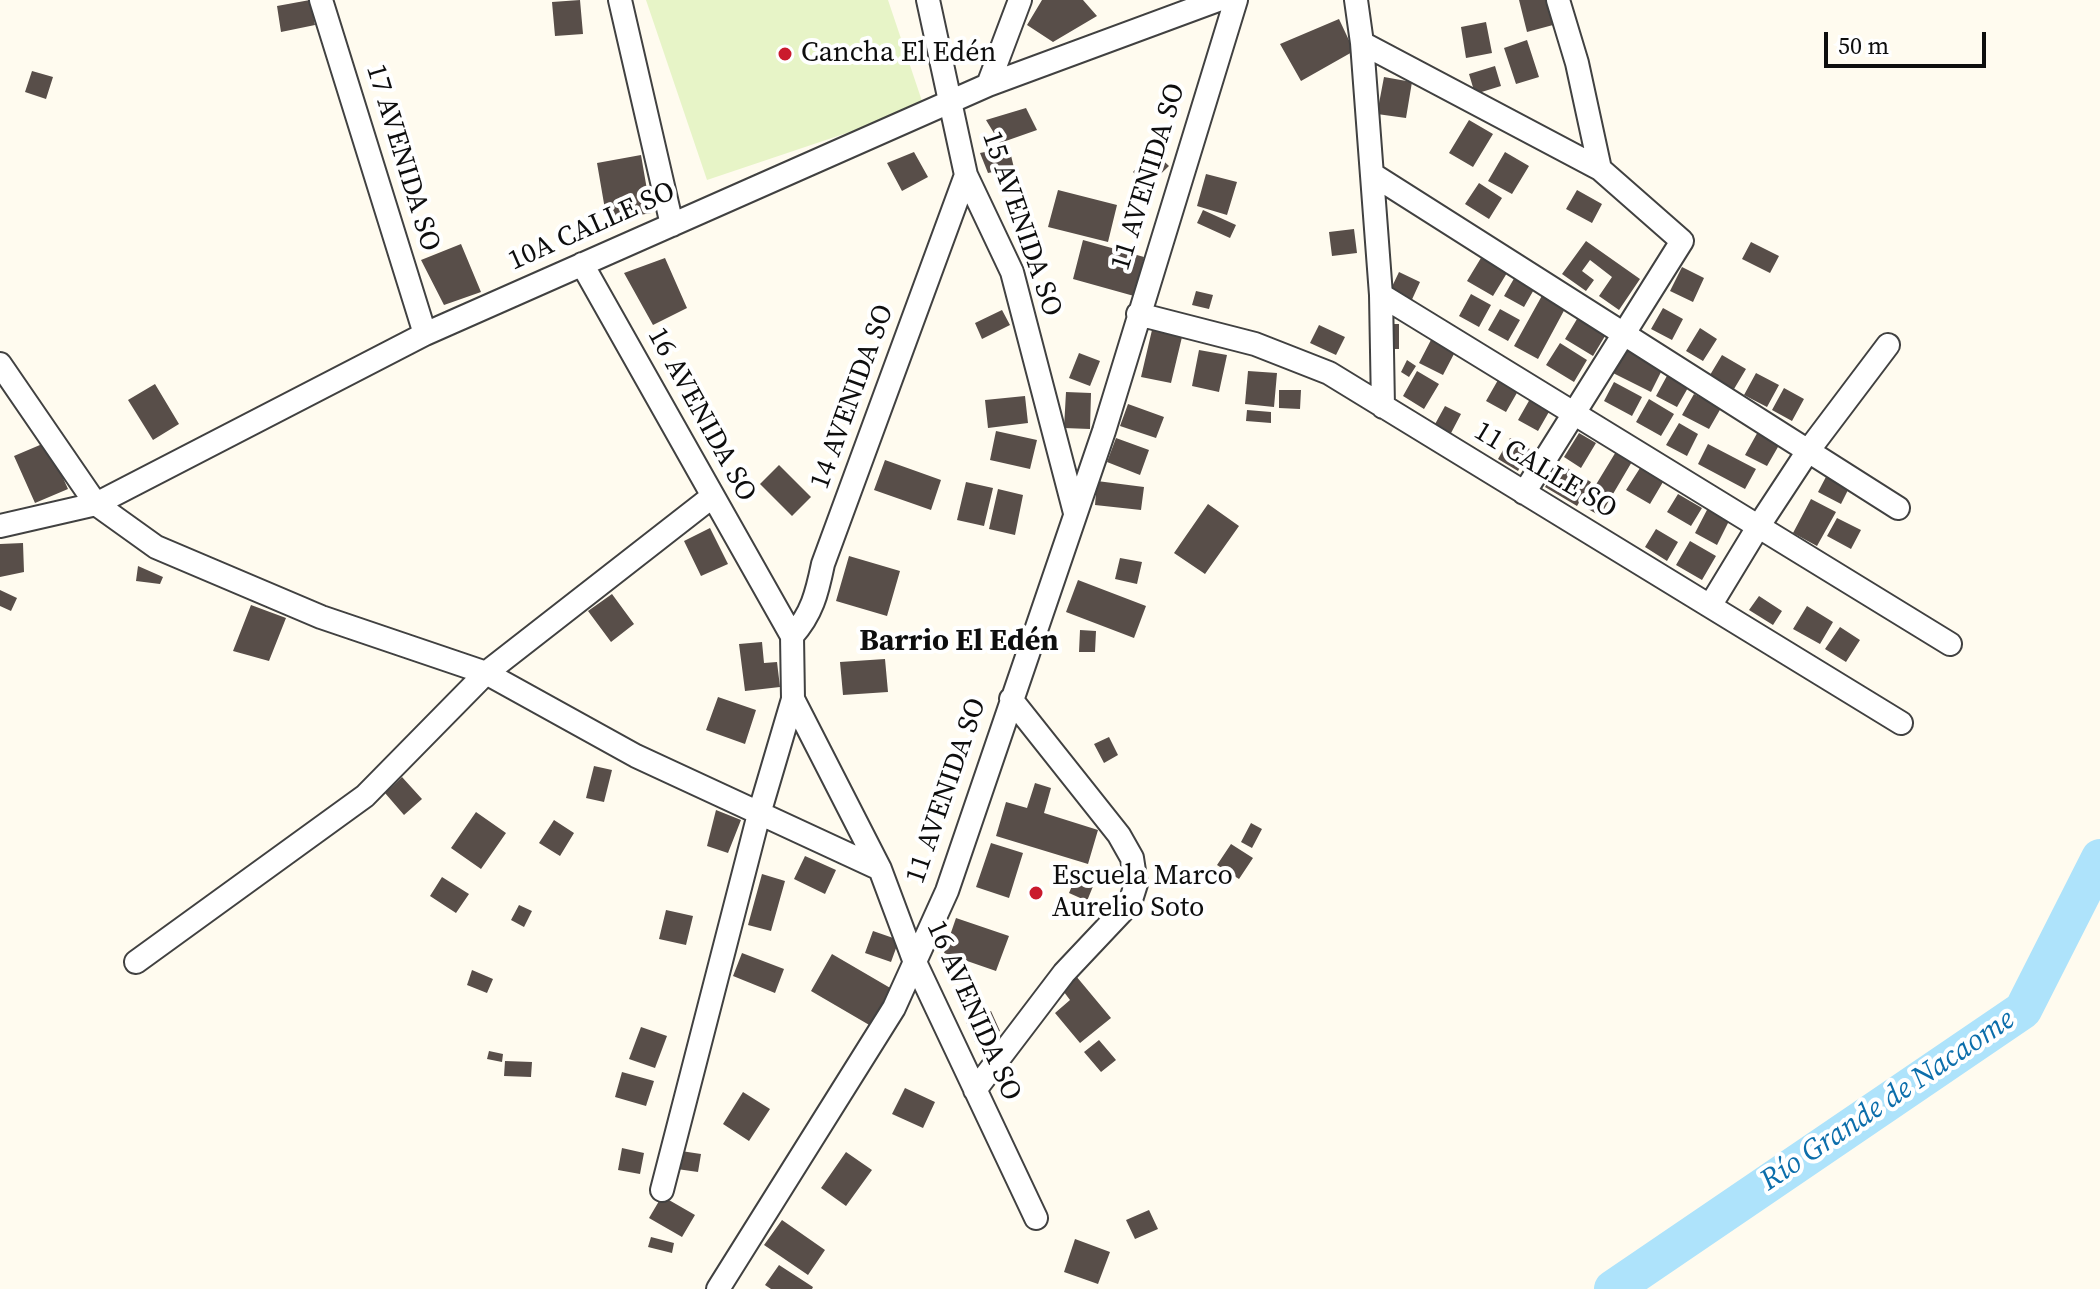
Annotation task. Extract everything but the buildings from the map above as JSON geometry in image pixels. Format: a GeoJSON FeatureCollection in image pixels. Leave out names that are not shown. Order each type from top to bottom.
{"type":"FeatureCollection","features":[{"type":"Feature","properties":{"kind":"street","name":"17 AVENIDA SO"},"geometry":{"type":"LineString","coordinates":[[321,0],[425,334]]}},
{"type":"Feature","properties":{"kind":"street"},"geometry":{"type":"LineString","coordinates":[[620,0],[672,225]]}},
{"type":"Feature","properties":{"kind":"street","name":"15 AVENIDA SO"},"geometry":{"type":"LineString","coordinates":[[928,0],[966,175],[1012,272],[1075,513]]}},
{"type":"Feature","properties":{"kind":"street"},"geometry":{"type":"LineString","coordinates":[[988,85],[1020,0]]}},
{"type":"Feature","properties":{"kind":"street","name":"10A CALLE SO"},"geometry":{"type":"LineString","coordinates":[[0,526],[96,504],[425,334],[988,85],[1218,0]]}},
{"type":"Feature","properties":{"kind":"street","name":"11 AVENIDA SO"},"geometry":{"type":"LineString","coordinates":[[718,1289],[894,1008],[947,891],[1104,431],[1236,0]]}},
{"type":"Feature","properties":{"kind":"street"},"geometry":{"type":"LineString","coordinates":[[1356,0],[1381,295],[1383,407]]}},
{"type":"Feature","properties":{"kind":"street"},"geometry":{"type":"LineString","coordinates":[[1558,0],[1577,63],[1600,169]]}},
{"type":"Feature","properties":{"kind":"street"},"geometry":{"type":"LineString","coordinates":[[1362,43],[1600,169],[1682,241],[1524,493]]}},
{"type":"Feature","properties":{"kind":"street"},"geometry":{"type":"LineString","coordinates":[[1372,174],[1898,508]]}},
{"type":"Feature","properties":{"kind":"street","name":"14 AVENIDA SO"},"geometry":{"type":"LineString","coordinates":[[792,636],[806,620],[816,599],[823,564],[966,175]]}},
{"type":"Feature","properties":{"kind":"street","name":"16 AVENIDA SO"},"geometry":{"type":"LineString","coordinates":[[582,264],[792,636]]}},
{"type":"Feature","properties":{"kind":"street"},"geometry":{"type":"LineString","coordinates":[[1381,295],[1950,644]]}},
{"type":"Feature","properties":{"kind":"street","name":"11 CALLE SO"},"geometry":{"type":"LineString","coordinates":[[1138,314],[1255,344],[1329,373],[1901,723]]}},
{"type":"Feature","properties":{"kind":"street"},"geometry":{"type":"LineString","coordinates":[[1710,606],[1808,451],[1888,345]]}},
{"type":"Feature","properties":{"kind":"street"},"geometry":{"type":"LineString","coordinates":[[0,364],[96,504],[156,547],[321,617],[486,673],[636,756],[880,869]]}},
{"type":"Feature","properties":{"kind":"street"},"geometry":{"type":"LineString","coordinates":[[136,962],[365,796],[486,673],[713,496]]}},
{"type":"Feature","properties":{"kind":"street"},"geometry":{"type":"LineString","coordinates":[[662,1190],[759,814],[793,699],[792,636]]}},
{"type":"Feature","properties":{"kind":"street","name":"16 AVENIDA SO"},"geometry":{"type":"LineString","coordinates":[[793,699],[880,869],[914,960],[1036,1218]]}},
{"type":"Feature","properties":{"kind":"street"},"geometry":{"type":"LineString","coordinates":[[975,1090],[1064,973],[1130,903],[1136,884],[1132,858],[1119,835],[1011,699]]}},
{"type":"Feature","properties":{"kind":"green space","name":"Cancha El Edén"},"geometry":{"type":"Polygon","coordinates":[[[646,0],[888,0],[924,107],[707,180],[646,0]]]}},
{"type":"Feature","properties":{"kind":"waterway","name":"Río Grande de Nacaome"},"geometry":{"type":"LineString","coordinates":[[1613,1289],[2023,1010],[2100,858]]}},
{"type":"Feature","properties":{"kind":"place","name":"Cancha El Edén"},"geometry":{"type":"Point","coordinates":[785,54]}},
{"type":"Feature","properties":{"kind":"place","name":"Escuela Marco Aurelio Soto"},"geometry":{"type":"Point","coordinates":[1036,893]}},
{"type":"Feature","properties":{"kind":"district","name":"Barrio El Edén"},"geometry":{"type":"Point","coordinates":[959,642]}}]}
